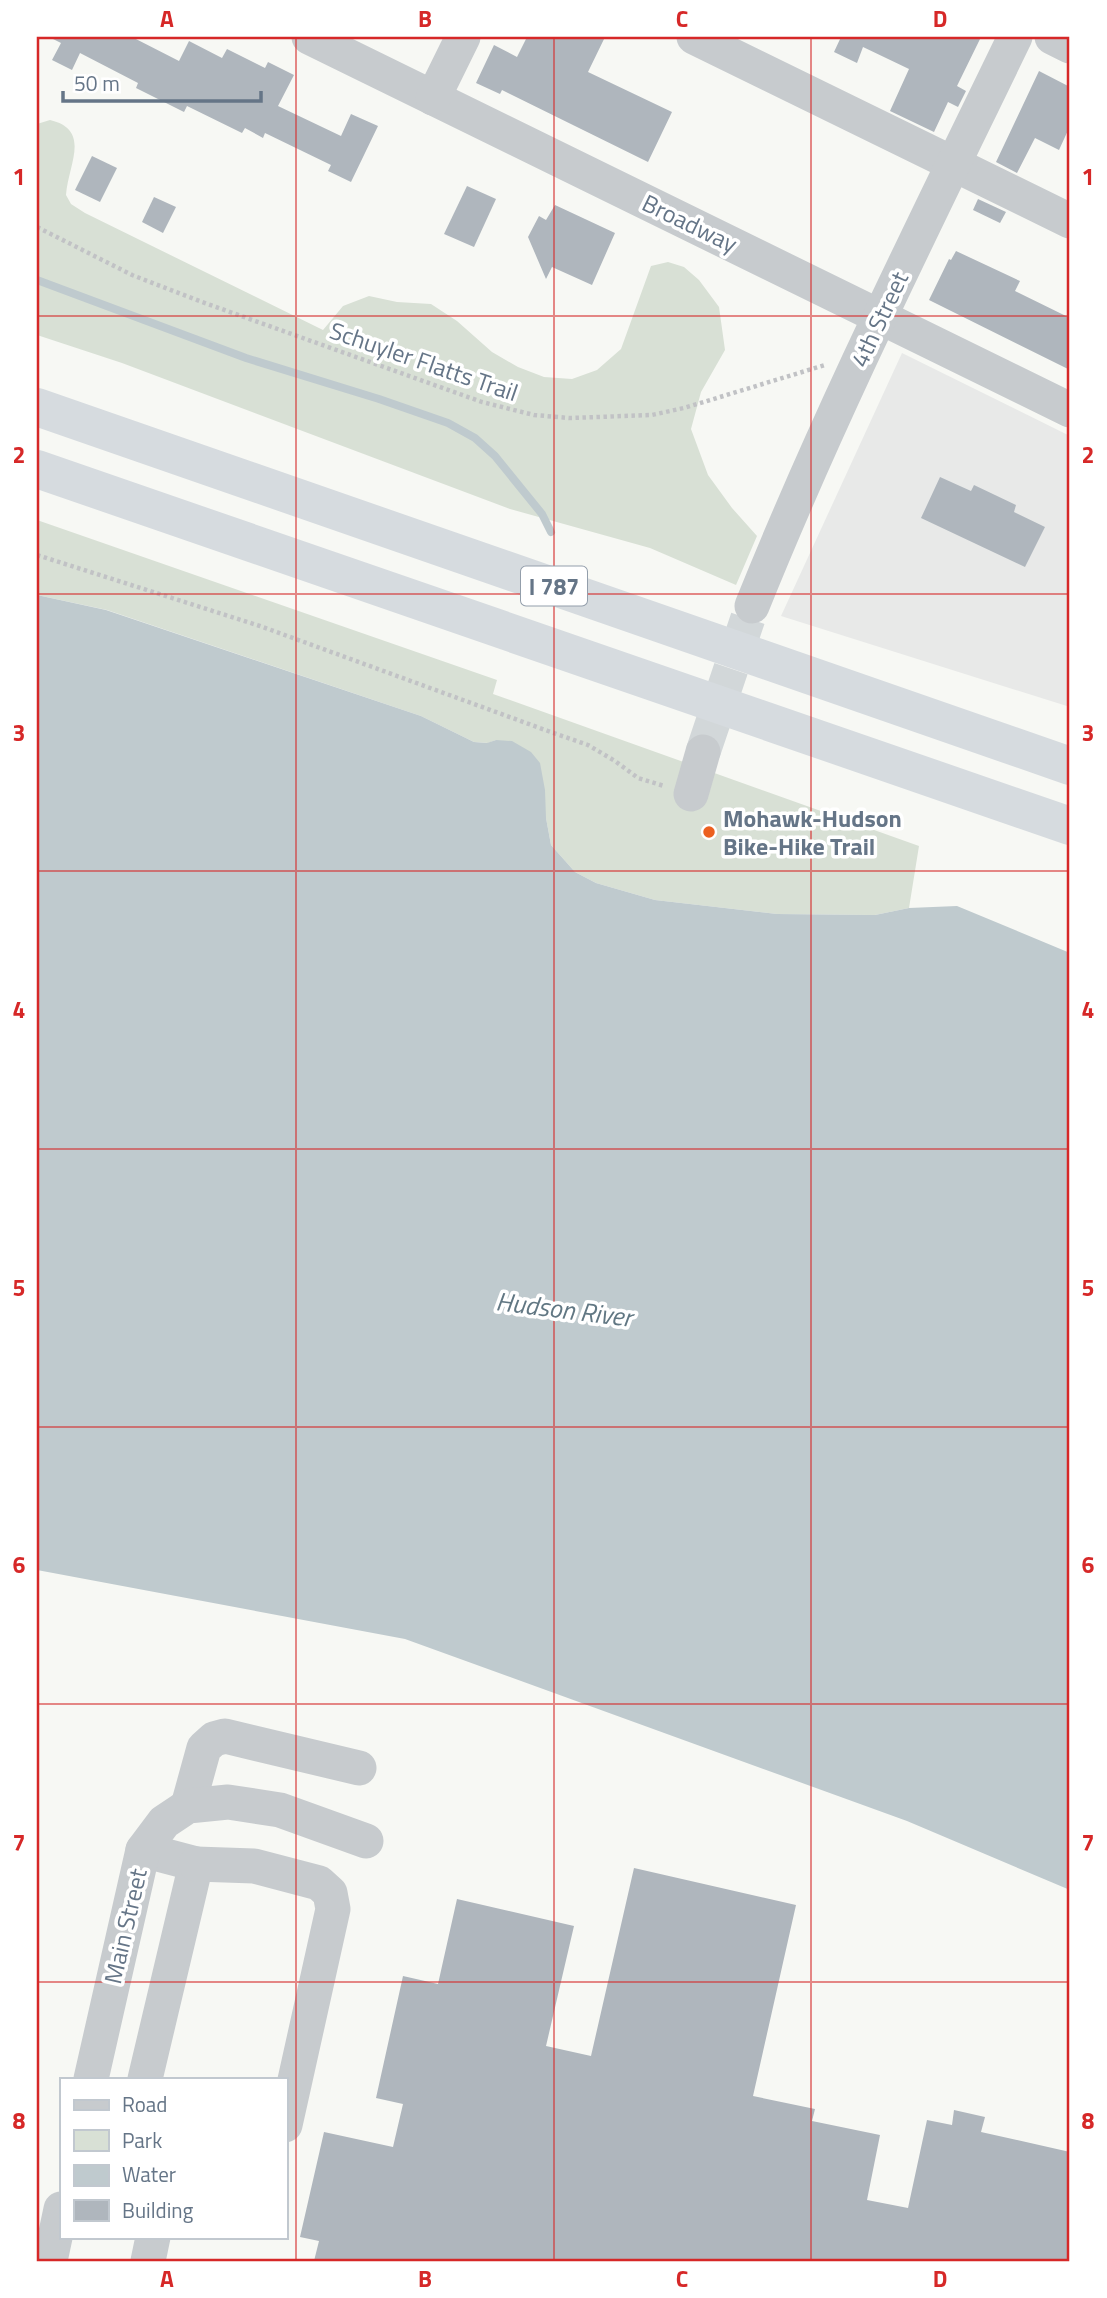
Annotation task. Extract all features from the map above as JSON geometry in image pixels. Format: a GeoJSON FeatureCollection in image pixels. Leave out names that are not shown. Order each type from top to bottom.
{"type":"FeatureCollection","features":[{"type":"Feature","properties":{"kind":"highway","name":"I 787"},"geometry":{"type":"LineString","coordinates":[[37,407],[1070,766]]}},
{"type":"Feature","properties":{"kind":"highway","name":"I 787"},"geometry":{"type":"LineString","coordinates":[[37,470],[1070,826]]}},
{"type":"Feature","properties":{"kind":"street","name":"Broadway"},"geometry":{"type":"LineString","coordinates":[[309,37],[1070,410]]}},
{"type":"Feature","properties":{"kind":"street"},"geometry":{"type":"LineString","coordinates":[[433,98],[463,37]]}},
{"type":"Feature","properties":{"kind":"street"},"geometry":{"type":"LineString","coordinates":[[694,37],[1070,221]]}},
{"type":"Feature","properties":{"kind":"street","name":"4th Street"},"geometry":{"type":"LineString","coordinates":[[752,606],[785,524],[880,316],[1015,37]]}},
{"type":"Feature","properties":{"kind":"street"},"geometry":{"type":"LineString","coordinates":[[1052,37],[1070,46]]}},
{"type":"Feature","properties":{"kind":"street"},"geometry":{"type":"LineString","coordinates":[[691,794],[703,752]]}},
{"type":"Feature","properties":{"kind":"street"},"geometry":{"type":"LineString","coordinates":[[359,1768],[225,1736],[214,1739],[204,1748],[188,1806],[228,1802],[280,1810],[366,1841]]}},
{"type":"Feature","properties":{"kind":"street","name":"Main Street"},"geometry":{"type":"LineString","coordinates":[[91,2078],[142,1850],[164,1822],[188,1806]]}},
{"type":"Feature","properties":{"kind":"street"},"geometry":{"type":"LineString","coordinates":[[142,1850],[196,1864],[254,1866],[319,1883],[330,1893],[333,1909],[287,2115]]}},
{"type":"Feature","properties":{"kind":"street"},"geometry":{"type":"LineString","coordinates":[[145,2078],[196,1864]]}},
{"type":"Feature","properties":{"kind":"street"},"geometry":{"type":"LineString","coordinates":[[50,2261],[60,2214]]}},
{"type":"Feature","properties":{"kind":"street"},"geometry":{"type":"LineString","coordinates":[[148,2261],[153,2238]]}},
{"type":"Feature","properties":{"kind":"path","name":"Schuyler Flatts Trail"},"geometry":{"type":"LineString","coordinates":[[37,227],[132,275],[202,302],[482,402],[534,415],[569,418],[652,415],[684,408],[833,363],[857,366]]}},
{"type":"Feature","properties":{"kind":"path"},"geometry":{"type":"LineString","coordinates":[[37,555],[260,626],[588,745],[638,778],[691,794]]}},
{"type":"Feature","properties":{"kind":"shaded area"},"geometry":{"type":"Polygon","coordinates":[[[902,353],[1070,436],[1070,707],[781,616],[902,353]]]}},
{"type":"Feature","properties":{"kind":"green space"},"geometry":{"type":"Polygon","coordinates":[[[50,120],[63,125],[74,140],[75,150],[66,195],[71,204],[323,330],[343,306],[369,296],[397,302],[431,304],[457,321],[492,352],[518,367],[544,377],[572,379],[597,370],[621,349],[651,266],[668,262],[684,267],[699,280],[719,307],[725,350],[701,392],[691,429],[708,475],[757,536],[736,585],[650,548],[510,509],[122,363],[37,335],[37,124],[50,120]]]}},
{"type":"Feature","properties":{"kind":"green space"},"geometry":{"type":"Polygon","coordinates":[[[37,520],[497,680],[493,694],[919,846],[909,908],[875,915],[777,914],[655,900],[596,883],[575,872],[551,845],[546,818],[496,740],[488,743],[474,742],[421,716],[107,610],[37,595],[37,520]]]}},
{"type":"Feature","properties":{"kind":"water","name":"Hudson River"},"geometry":{"type":"Polygon","coordinates":[[[37,595],[106,610],[421,716],[474,742],[512,741],[531,752],[540,763],[551,845],[575,872],[596,883],[655,900],[777,914],[875,915],[909,908],[957,906],[1070,953],[1070,1890],[907,1821],[405,1639],[37,1570],[37,595]]]}},
{"type":"Feature","properties":{"kind":"building"},"geometry":{"type":"Polygon","coordinates":[[[49,37],[132,37],[179,61],[189,41],[222,58],[227,49],[265,68],[268,62],[294,75],[278,106],[341,136],[351,114],[378,126],[351,182],[328,171],[331,165],[265,133],[263,138],[245,128],[242,133],[187,106],[184,112],[136,88],[138,83],[80,53],[72,70],[52,60],[61,43],[49,37]]]}},
{"type":"Feature","properties":{"kind":"building"},"geometry":{"type":"Polygon","coordinates":[[[527,37],[605,37],[588,72],[672,112],[648,162],[502,90],[500,94],[476,83],[494,45],[517,57],[527,37]]]}},
{"type":"Feature","properties":{"kind":"building"},"geometry":{"type":"Polygon","coordinates":[[[841,37],[981,37],[957,86],[966,91],[958,107],[948,102],[934,132],[890,111],[909,69],[863,47],[857,63],[834,52],[841,37]]]}},
{"type":"Feature","properties":{"kind":"building"},"geometry":{"type":"Polygon","coordinates":[[[1039,71],[1070,87],[1070,126],[1059,150],[1035,138],[1017,173],[996,162],[1039,71]]]}},
{"type":"Feature","properties":{"kind":"building"},"geometry":{"type":"Polygon","coordinates":[[[92,156],[117,168],[100,202],[75,190],[92,156]]]}},
{"type":"Feature","properties":{"kind":"building"},"geometry":{"type":"Polygon","coordinates":[[[467,186],[496,199],[474,247],[444,234],[467,186]]]}},
{"type":"Feature","properties":{"kind":"building"},"geometry":{"type":"Polygon","coordinates":[[[154,197],[176,207],[163,233],[142,222],[154,197]]]}},
{"type":"Feature","properties":{"kind":"building"},"geometry":{"type":"Polygon","coordinates":[[[978,199],[1006,212],[1000,223],[973,210],[978,199]]]}},
{"type":"Feature","properties":{"kind":"building"},"geometry":{"type":"Polygon","coordinates":[[[555,205],[615,233],[592,285],[552,267],[546,279],[528,237],[539,216],[546,220],[555,205]]]}},
{"type":"Feature","properties":{"kind":"building"},"geometry":{"type":"Polygon","coordinates":[[[956,251],[1020,281],[1015,291],[1070,318],[1070,370],[929,300],[949,259],[951,260],[956,251]]]}},
{"type":"Feature","properties":{"kind":"building"},"geometry":{"type":"Polygon","coordinates":[[[940,477],[971,491],[974,485],[1016,505],[1014,512],[1045,527],[1025,567],[921,518],[940,477]]]}},
{"type":"Feature","properties":{"kind":"building"},"geometry":{"type":"Polygon","coordinates":[[[634,1868],[796,1905],[753,2096],[815,2109],[812,2121],[880,2135],[867,2200],[908,2208],[927,2120],[952,2125],[954,2110],[985,2117],[981,2132],[1070,2152],[1070,2261],[314,2261],[319,2241],[300,2237],[324,2132],[393,2147],[403,2104],[376,2098],[403,1976],[438,1984],[457,1899],[574,1926],[546,2046],[591,2056],[634,1868]]]}},
{"type":"Feature","properties":{"kind":"waterway"},"geometry":{"type":"LineString","coordinates":[[37,280],[246,358],[448,423],[475,438],[495,456],[542,514],[551,532]]}},
{"type":"Feature","properties":{"kind":"tunnel"},"geometry":{"type":"LineString","coordinates":[[703,752],[752,606]]}},
{"type":"Feature","properties":{"kind":"place","name":"Mohawk-Hudson Bike-Hike Trail"},"geometry":{"type":"Point","coordinates":[709,832]}}]}
